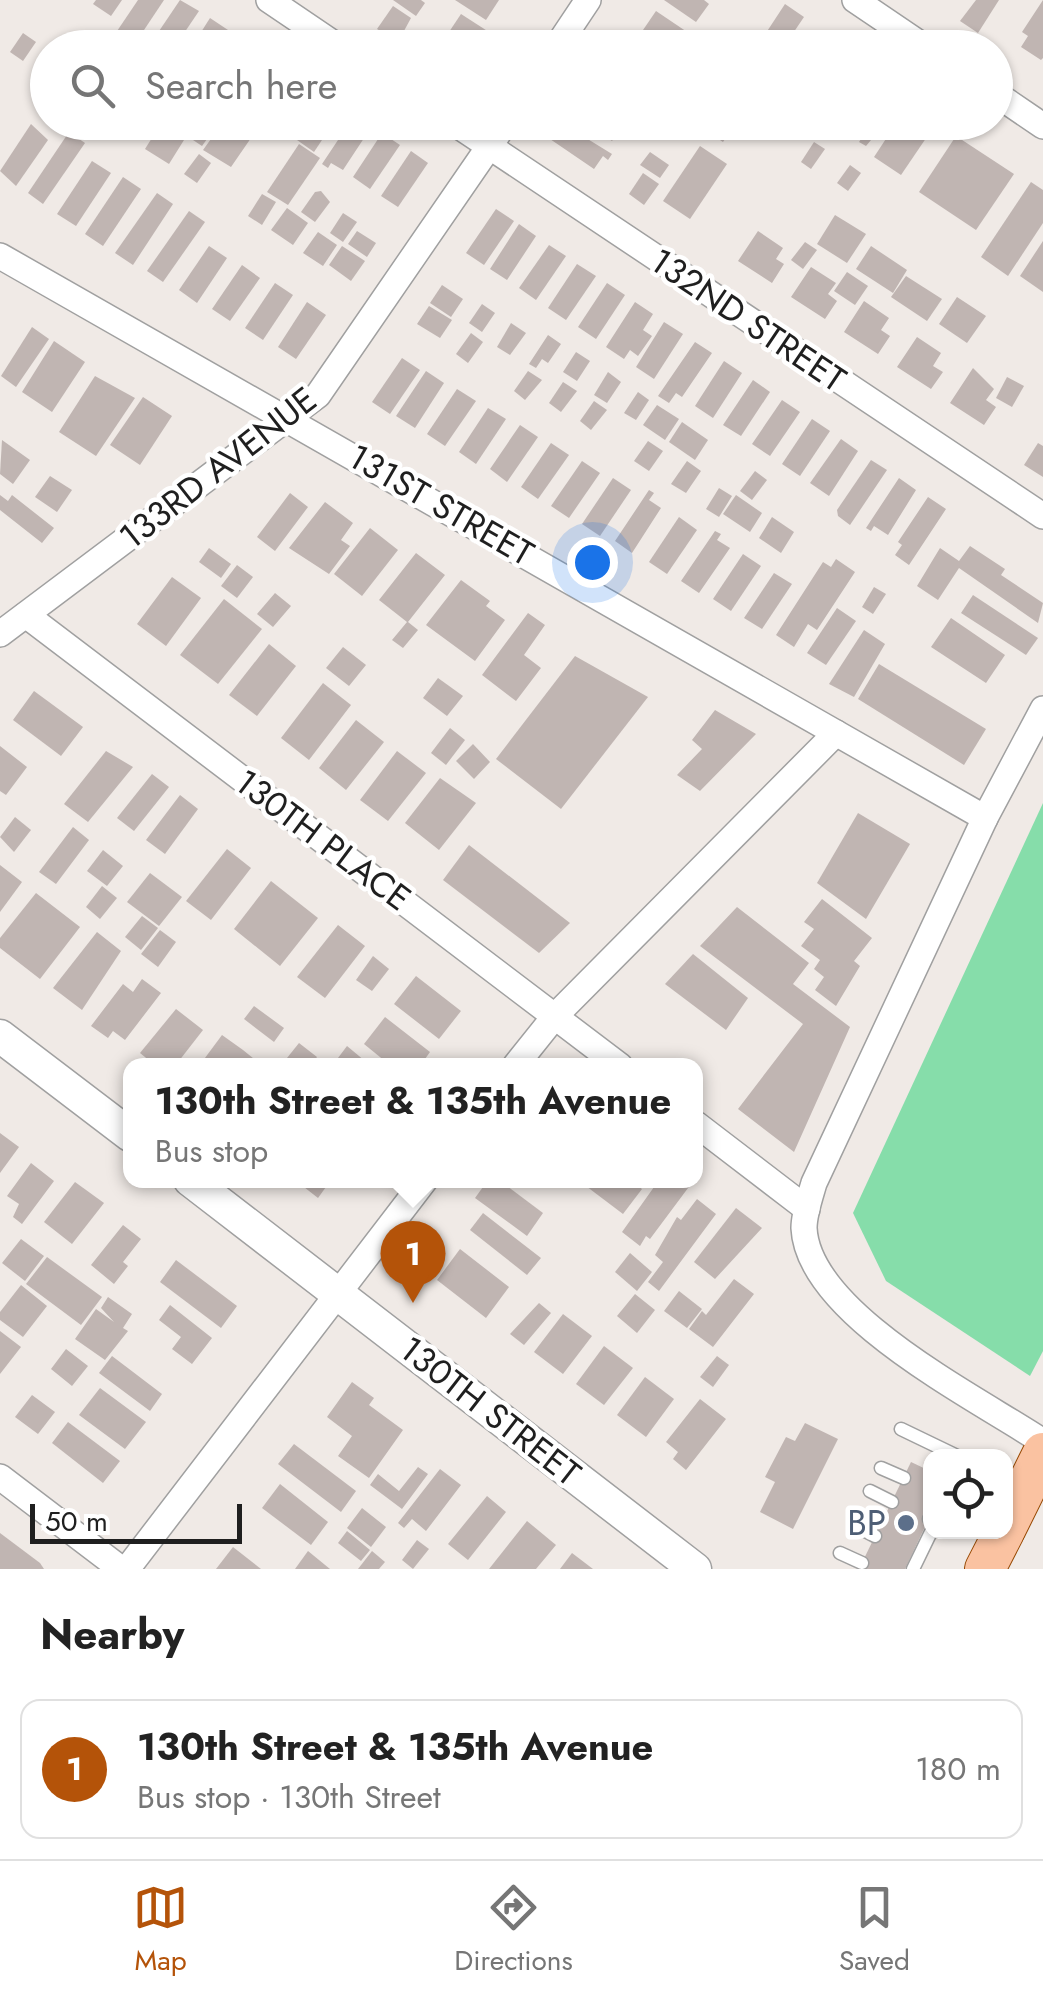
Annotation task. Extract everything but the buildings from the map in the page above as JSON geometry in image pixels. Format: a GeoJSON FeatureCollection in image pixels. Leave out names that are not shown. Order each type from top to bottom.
{"type":"FeatureCollection","features":[{"type":"Feature","properties":{"kind":"main road"},"geometry":{"type":"LineString","coordinates":[[1013,1514],[1043,1453]]}},
{"type":"Feature","properties":{"kind":"main road"},"geometry":{"type":"LineString","coordinates":[[985,1569],[1000,1539]]}},
{"type":"Feature","properties":{"kind":"street"},"geometry":{"type":"LineString","coordinates":[[270,0],[314,30]]}},
{"type":"Feature","properties":{"kind":"street"},"geometry":{"type":"LineString","coordinates":[[568,30],[588,0]]}},
{"type":"Feature","properties":{"kind":"street"},"geometry":{"type":"LineString","coordinates":[[855,0],[899,30]]}},
{"type":"Feature","properties":{"kind":"street"},"geometry":{"type":"LineString","coordinates":[[1013,106],[1043,126]]}},
{"type":"Feature","properties":{"kind":"street","name":"132ND STREET"},"geometry":{"type":"LineString","coordinates":[[479,140],[1043,516]]}},
{"type":"Feature","properties":{"kind":"street","name":"133RD AVENUE"},"geometry":{"type":"LineString","coordinates":[[0,634],[318,395],[494,140]]}},
{"type":"Feature","properties":{"kind":"street","name":"131ST STREET"},"geometry":{"type":"LineString","coordinates":[[0,256],[290,418],[985,818]]}},
{"type":"Feature","properties":{"kind":"street","name":"130TH PLACE"},"geometry":{"type":"LineString","coordinates":[[26,615],[610,1058]]}},
{"type":"Feature","properties":{"kind":"street"},"geometry":{"type":"LineString","coordinates":[[1043,709],[985,818],[814,1184],[804,1228],[817,1268],[856,1318],[1043,1442]]}},
{"type":"Feature","properties":{"kind":"street"},"geometry":{"type":"LineString","coordinates":[[522,1058],[555,1016],[836,733]]}},
{"type":"Feature","properties":{"kind":"street"},"geometry":{"type":"LineString","coordinates":[[0,1036],[123,1131]]}},
{"type":"Feature","properties":{"kind":"street"},"geometry":{"type":"LineString","coordinates":[[703,1129],[807,1209]]}},
{"type":"Feature","properties":{"kind":"street","name":"130TH STREET"},"geometry":{"type":"LineString","coordinates":[[200,1188],[695,1569]]}},
{"type":"Feature","properties":{"kind":"street"},"geometry":{"type":"LineString","coordinates":[[0,1477],[124,1569],[419,1188]]}},
{"type":"Feature","properties":{"kind":"lane"},"geometry":{"type":"LineString","coordinates":[[900,1429],[942,1449]]}},
{"type":"Feature","properties":{"kind":"lane"},"geometry":{"type":"LineString","coordinates":[[881,1468],[904,1478]]}},
{"type":"Feature","properties":{"kind":"lane"},"geometry":{"type":"LineString","coordinates":[[870,1491],[892,1502]]}},
{"type":"Feature","properties":{"kind":"lane"},"geometry":{"type":"LineString","coordinates":[[854,1525],[875,1536]]}},
{"type":"Feature","properties":{"kind":"lane"},"geometry":{"type":"LineString","coordinates":[[840,1553],[862,1563]]}},
{"type":"Feature","properties":{"kind":"green space"},"geometry":{"type":"Polygon","coordinates":[[[1043,803],[1043,1351],[1030,1376],[886,1281],[853,1213],[1043,803]]]}},
{"type":"Feature","properties":{"kind":"place","name":"130th Street & 135th Avenue"},"geometry":{"type":"Point","coordinates":[413,1303]}},
{"type":"Feature","properties":{"kind":"place","name":"BP"},"geometry":{"type":"Point","coordinates":[906,1523]}}]}
